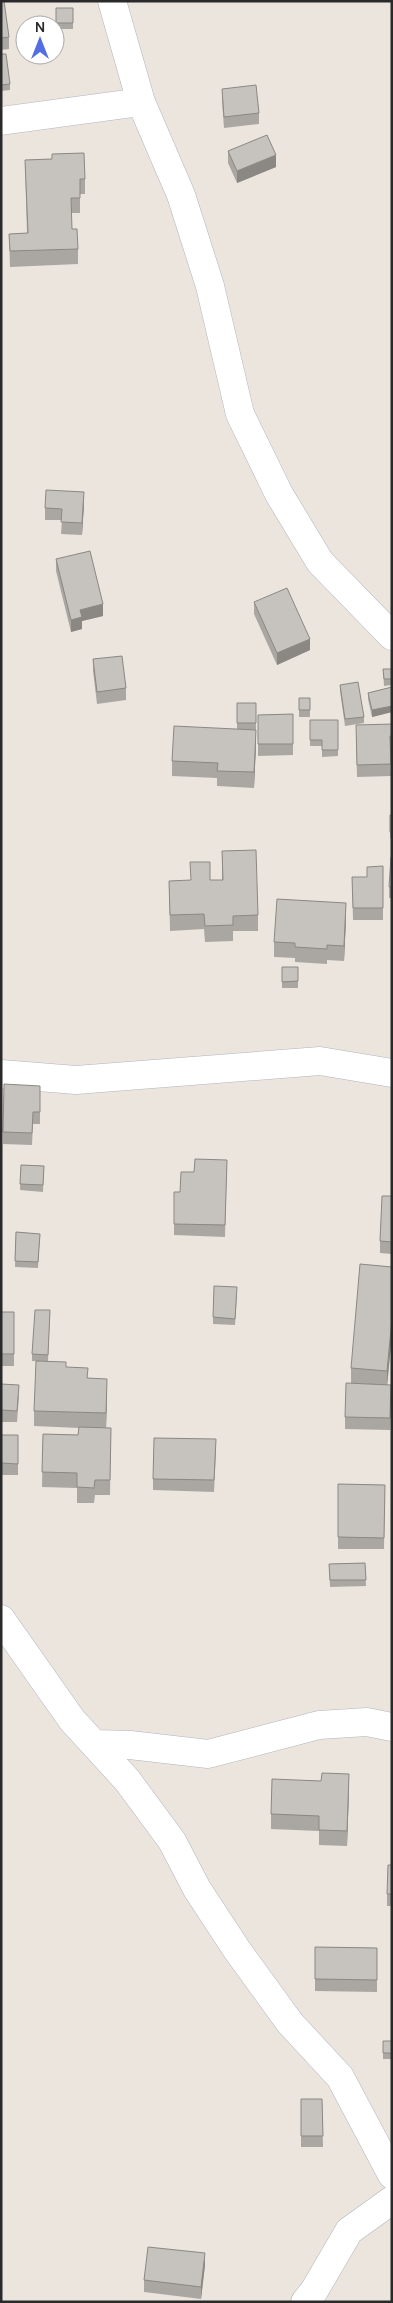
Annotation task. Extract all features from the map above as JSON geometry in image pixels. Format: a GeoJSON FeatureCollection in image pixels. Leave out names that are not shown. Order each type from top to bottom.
{"type":"FeatureCollection","features":[{"type":"Feature","properties":{"kind":"street"},"geometry":{"type":"LineString","coordinates":[[112,1],[141,102],[181,195],[204,268],[224,339],[240,414],[279,494],[320,562],[392,636]]}},
{"type":"Feature","properties":{"kind":"street"},"geometry":{"type":"LineString","coordinates":[[1,121],[141,102]]}},
{"type":"Feature","properties":{"kind":"street"},"geometry":{"type":"LineString","coordinates":[[1,1074],[76,1080],[320,1061],[392,1073]]}},
{"type":"Feature","properties":{"kind":"street"},"geometry":{"type":"LineString","coordinates":[[1,1619],[72,1720],[126,1780],[172,1842],[197,1890],[237,1950],[285,2016],[340,2077],[392,2175]]}},
{"type":"Feature","properties":{"kind":"street"},"geometry":{"type":"LineString","coordinates":[[95,1744],[130,1745],[208,1754],[319,1725],[367,1722],[392,1727]]}},
{"type":"Feature","properties":{"kind":"street"},"geometry":{"type":"LineString","coordinates":[[305,2302],[314,2291],[349,2230],[392,2200]]}},
{"type":"Feature","properties":{"kind":"building"},"geometry":{"type":"Polygon","coordinates":[[[4,1],[9,37],[1,38],[1,2],[4,1]]]}},
{"type":"Feature","properties":{"kind":"building"},"geometry":{"type":"Polygon","coordinates":[[[56,8],[73,8],[73,23],[65,23],[65,15],[56,15],[56,8]]]}},
{"type":"Feature","properties":{"kind":"building"},"geometry":{"type":"Polygon","coordinates":[[[1,54],[6,54],[10,84],[1,85],[1,54]]]}},
{"type":"Feature","properties":{"kind":"building"},"geometry":{"type":"Polygon","coordinates":[[[256,85],[259,113],[224,117],[222,89],[256,85]]]}},
{"type":"Feature","properties":{"kind":"building"},"geometry":{"type":"Polygon","coordinates":[[[267,135],[276,155],[237,171],[228,151],[267,135]]]}},
{"type":"Feature","properties":{"kind":"building"},"geometry":{"type":"Polygon","coordinates":[[[84,153],[85,179],[80,179],[80,198],[71,198],[72,229],[77,229],[78,249],[10,251],[9,234],[28,233],[25,160],[52,159],[52,154],[84,153]]]}},
{"type":"Feature","properties":{"kind":"building"},"geometry":{"type":"Polygon","coordinates":[[[46,490],[84,492],[82,523],[61,522],[62,509],[45,508],[46,490]]]}},
{"type":"Feature","properties":{"kind":"building"},"geometry":{"type":"Polygon","coordinates":[[[90,551],[103,604],[80,610],[82,617],[71,620],[56,559],[90,551]]]}},
{"type":"Feature","properties":{"kind":"building"},"geometry":{"type":"Polygon","coordinates":[[[287,588],[310,639],[277,653],[254,602],[287,588]]]}},
{"type":"Feature","properties":{"kind":"building"},"geometry":{"type":"Polygon","coordinates":[[[122,656],[126,688],[97,692],[93,659],[122,656]]]}},
{"type":"Feature","properties":{"kind":"building"},"geometry":{"type":"Polygon","coordinates":[[[383,669],[392,669],[392,679],[384,679],[383,669]]]}},
{"type":"Feature","properties":{"kind":"building"},"geometry":{"type":"Polygon","coordinates":[[[358,682],[364,717],[345,719],[340,685],[358,682]]]}},
{"type":"Feature","properties":{"kind":"building"},"geometry":{"type":"Polygon","coordinates":[[[392,687],[392,706],[372,710],[368,693],[392,687]]]}},
{"type":"Feature","properties":{"kind":"building"},"geometry":{"type":"Polygon","coordinates":[[[299,698],[310,698],[310,710],[299,710],[299,698]]]}},
{"type":"Feature","properties":{"kind":"building"},"geometry":{"type":"Polygon","coordinates":[[[237,703],[256,703],[256,723],[237,723],[237,703]]]}},
{"type":"Feature","properties":{"kind":"building"},"geometry":{"type":"Polygon","coordinates":[[[293,714],[293,744],[258,744],[258,715],[293,714]]]}},
{"type":"Feature","properties":{"kind":"building"},"geometry":{"type":"Polygon","coordinates":[[[310,720],[338,720],[338,750],[322,750],[322,740],[310,740],[310,720]]]}},
{"type":"Feature","properties":{"kind":"building"},"geometry":{"type":"Polygon","coordinates":[[[392,724],[392,736],[390,736],[391,764],[357,765],[356,725],[392,724]]]}},
{"type":"Feature","properties":{"kind":"building"},"geometry":{"type":"Polygon","coordinates":[[[174,726],[256,730],[254,772],[217,771],[218,763],[172,761],[174,726]]]}},
{"type":"Feature","properties":{"kind":"building"},"geometry":{"type":"Polygon","coordinates":[[[390,815],[392,815],[392,832],[390,832],[390,815]]]}},
{"type":"Feature","properties":{"kind":"building"},"geometry":{"type":"Polygon","coordinates":[[[256,850],[258,915],[233,916],[233,925],[205,926],[204,914],[170,915],[169,881],[191,880],[190,862],[210,862],[210,880],[223,880],[222,851],[256,850]]]}},
{"type":"Feature","properties":{"kind":"building"},"geometry":{"type":"Polygon","coordinates":[[[391,857],[392,887],[389,887],[391,857]]]}},
{"type":"Feature","properties":{"kind":"building"},"geometry":{"type":"Polygon","coordinates":[[[383,866],[383,908],[353,908],[352,877],[367,877],[367,867],[383,866]]]}},
{"type":"Feature","properties":{"kind":"building"},"geometry":{"type":"Polygon","coordinates":[[[277,899],[346,903],[344,946],[327,945],[327,949],[295,947],[295,943],[274,942],[277,899]]]}},
{"type":"Feature","properties":{"kind":"building"},"geometry":{"type":"Polygon","coordinates":[[[282,967],[298,967],[298,981],[282,982],[282,967]]]}},
{"type":"Feature","properties":{"kind":"building"},"geometry":{"type":"Polygon","coordinates":[[[4,1084],[40,1086],[40,1112],[33,1112],[32,1133],[3,1132],[4,1084]]]}},
{"type":"Feature","properties":{"kind":"building"},"geometry":{"type":"Polygon","coordinates":[[[195,1159],[227,1160],[225,1225],[174,1224],[174,1192],[180,1192],[181,1172],[194,1172],[195,1159]]]}},
{"type":"Feature","properties":{"kind":"building"},"geometry":{"type":"Polygon","coordinates":[[[21,1165],[44,1166],[43,1185],[20,1184],[21,1165]]]}},
{"type":"Feature","properties":{"kind":"building"},"geometry":{"type":"Polygon","coordinates":[[[382,1196],[392,1196],[392,1242],[380,1241],[382,1196]]]}},
{"type":"Feature","properties":{"kind":"building"},"geometry":{"type":"Polygon","coordinates":[[[16,1232],[40,1234],[38,1262],[15,1261],[16,1232]]]}},
{"type":"Feature","properties":{"kind":"building"},"geometry":{"type":"Polygon","coordinates":[[[360,1264],[392,1267],[392,1319],[387,1371],[351,1368],[360,1264]]]}},
{"type":"Feature","properties":{"kind":"building"},"geometry":{"type":"Polygon","coordinates":[[[214,1286],[237,1287],[235,1319],[213,1317],[214,1286]]]}},
{"type":"Feature","properties":{"kind":"building"},"geometry":{"type":"Polygon","coordinates":[[[35,1310],[50,1310],[48,1355],[32,1354],[35,1310]]]}},
{"type":"Feature","properties":{"kind":"building"},"geometry":{"type":"Polygon","coordinates":[[[1,1312],[14,1312],[14,1354],[1,1354],[1,1312]]]}},
{"type":"Feature","properties":{"kind":"building"},"geometry":{"type":"Polygon","coordinates":[[[36,1361],[66,1362],[66,1367],[88,1368],[87,1378],[107,1379],[106,1413],[34,1411],[36,1361]]]}},
{"type":"Feature","properties":{"kind":"building"},"geometry":{"type":"Polygon","coordinates":[[[346,1383],[391,1385],[390,1418],[345,1417],[346,1383]]]}},
{"type":"Feature","properties":{"kind":"building"},"geometry":{"type":"Polygon","coordinates":[[[1,1384],[19,1385],[17,1411],[1,1410],[1,1384]]]}},
{"type":"Feature","properties":{"kind":"building"},"geometry":{"type":"Polygon","coordinates":[[[79,1427],[111,1428],[110,1480],[95,1480],[94,1488],[77,1487],[77,1473],[42,1472],[43,1434],[78,1435],[79,1427]]]}},
{"type":"Feature","properties":{"kind":"building"},"geometry":{"type":"Polygon","coordinates":[[[1,1435],[18,1435],[18,1464],[1,1463],[1,1435]]]}},
{"type":"Feature","properties":{"kind":"building"},"geometry":{"type":"Polygon","coordinates":[[[154,1438],[216,1439],[214,1480],[153,1479],[154,1438]]]}},
{"type":"Feature","properties":{"kind":"building"},"geometry":{"type":"Polygon","coordinates":[[[338,1484],[385,1485],[384,1538],[338,1537],[338,1484]]]}},
{"type":"Feature","properties":{"kind":"building"},"geometry":{"type":"Polygon","coordinates":[[[365,1563],[366,1580],[330,1580],[329,1564],[365,1563]]]}},
{"type":"Feature","properties":{"kind":"building"},"geometry":{"type":"Polygon","coordinates":[[[322,1773],[349,1774],[347,1831],[319,1830],[319,1816],[271,1814],[272,1779],[321,1781],[322,1773]]]}},
{"type":"Feature","properties":{"kind":"building"},"geometry":{"type":"Polygon","coordinates":[[[388,1865],[392,1865],[392,1894],[387,1894],[388,1865]]]}},
{"type":"Feature","properties":{"kind":"building"},"geometry":{"type":"Polygon","coordinates":[[[315,1947],[377,1948],[377,1980],[315,1979],[315,1947]]]}},
{"type":"Feature","properties":{"kind":"building"},"geometry":{"type":"Polygon","coordinates":[[[383,2041],[392,2041],[392,2053],[383,2053],[383,2041]]]}},
{"type":"Feature","properties":{"kind":"building"},"geometry":{"type":"Polygon","coordinates":[[[301,2099],[322,2099],[323,2136],[301,2136],[301,2099]]]}},
{"type":"Feature","properties":{"kind":"building"},"geometry":{"type":"Polygon","coordinates":[[[148,2247],[205,2253],[201,2287],[144,2280],[148,2247]]]}}]}
